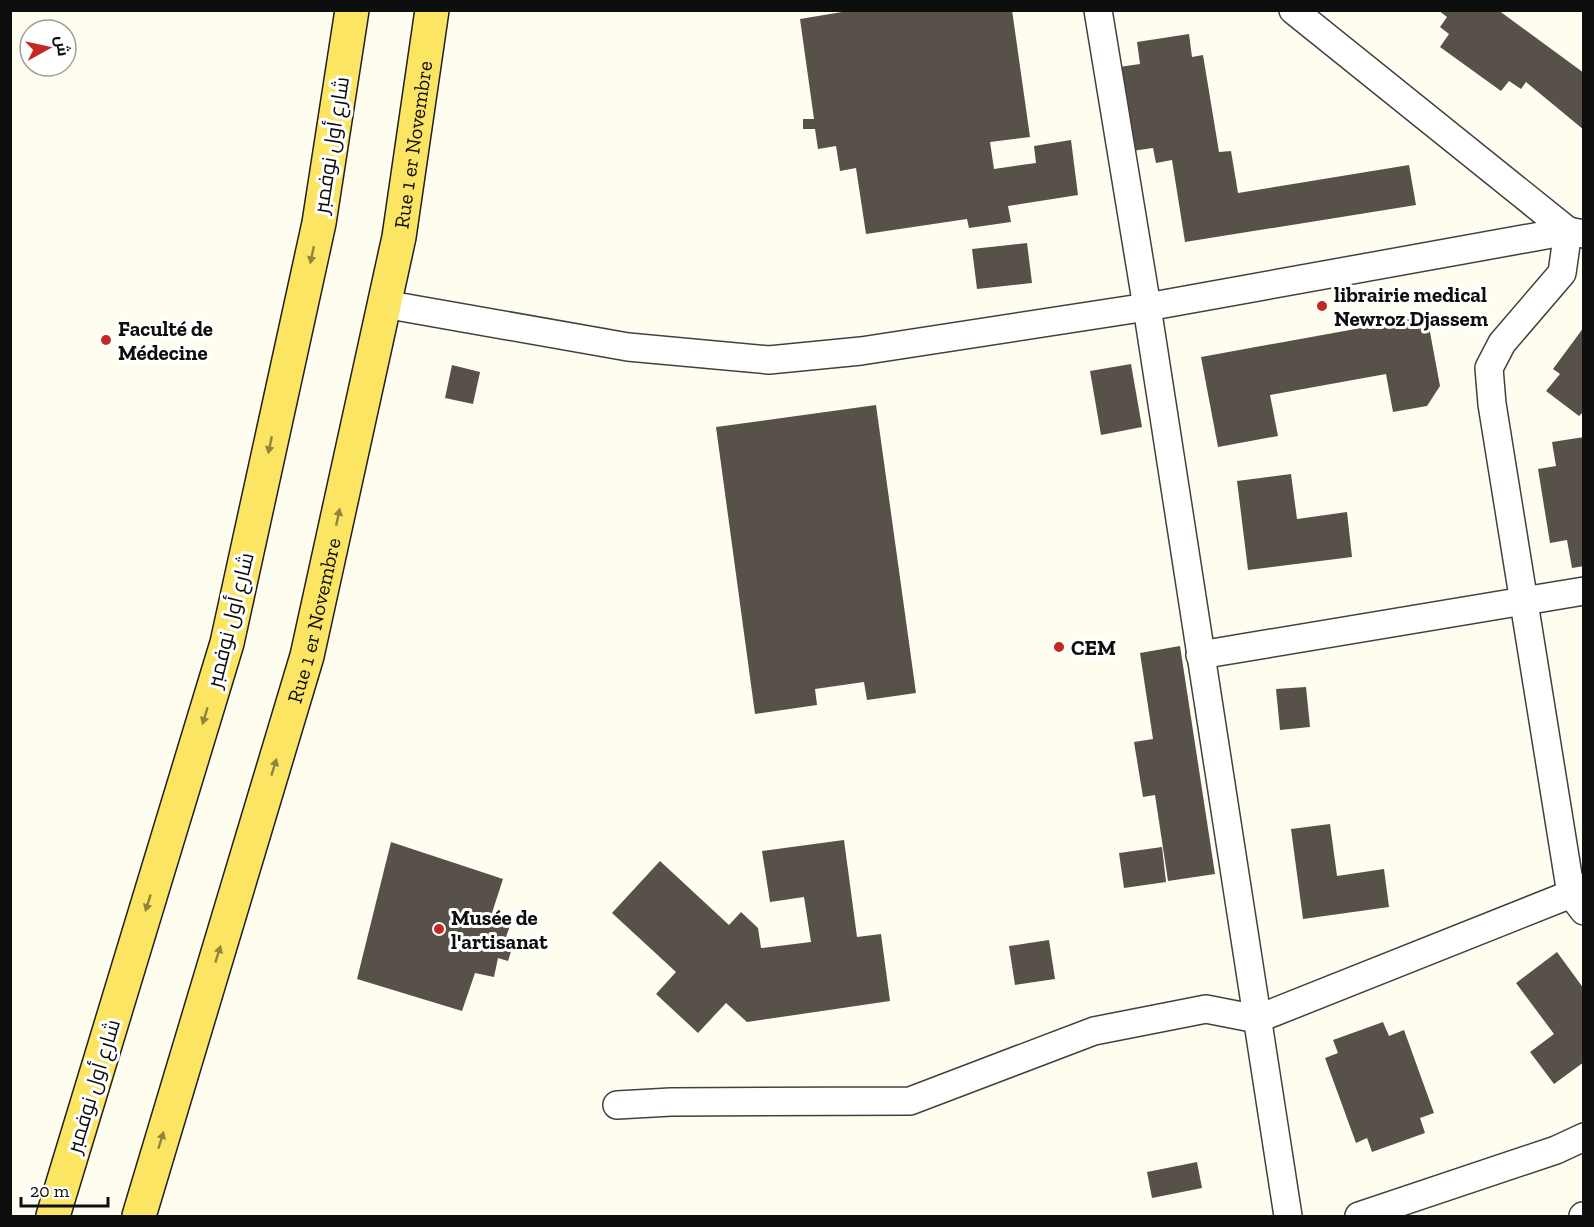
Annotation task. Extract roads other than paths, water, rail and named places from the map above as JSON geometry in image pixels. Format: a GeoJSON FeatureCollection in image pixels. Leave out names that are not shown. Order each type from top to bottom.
{"type":"FeatureCollection","features":[{"type":"Feature","properties":{"kind":"main road","name":"شارع أول نوفمبر"},"geometry":{"type":"LineString","coordinates":[[53,1216],[227,643],[320,223],[352,10]]}},
{"type":"Feature","properties":{"kind":"main road","name":"Rue 1 er Novembre"},"geometry":{"type":"LineString","coordinates":[[139,1216],[307,656],[399,237],[432,10]]}},
{"type":"Feature","properties":{"kind":"street"},"geometry":{"type":"LineString","coordinates":[[1098,10],[1288,1216]]}},
{"type":"Feature","properties":{"kind":"street"},"geometry":{"type":"LineString","coordinates":[[1293,10],[1576,232]]}},
{"type":"Feature","properties":{"kind":"street"},"geometry":{"type":"LineString","coordinates":[[384,304],[628,347],[769,360],[861,351],[1146,307],[1576,232]]}},
{"type":"Feature","properties":{"kind":"street"},"geometry":{"type":"LineString","coordinates":[[617,1105],[671,1102],[910,1101],[1094,1031],[1206,1009],[1257,1019],[1579,897],[1524,601],[1492,404],[1489,368],[1502,343],[1562,273],[1576,232]]}},
{"type":"Feature","properties":{"kind":"street"},"geometry":{"type":"LineString","coordinates":[[1200,655],[1584,591]]}},
{"type":"Feature","properties":{"kind":"street"},"geometry":{"type":"LineString","coordinates":[[1359,1216],[1556,1150],[1584,1137]]}},
{"type":"Feature","properties":{"kind":"place","name":"librairie medical Newroz Djassem"},"geometry":{"type":"Point","coordinates":[1322,306]}},
{"type":"Feature","properties":{"kind":"place","name":"Faculté de Médecine"},"geometry":{"type":"Point","coordinates":[106,340]}},
{"type":"Feature","properties":{"kind":"place","name":"CEM"},"geometry":{"type":"Point","coordinates":[1059,647]}},
{"type":"Feature","properties":{"kind":"place","name":"Musée de l'artisanat"},"geometry":{"type":"Point","coordinates":[439,929]}}]}
